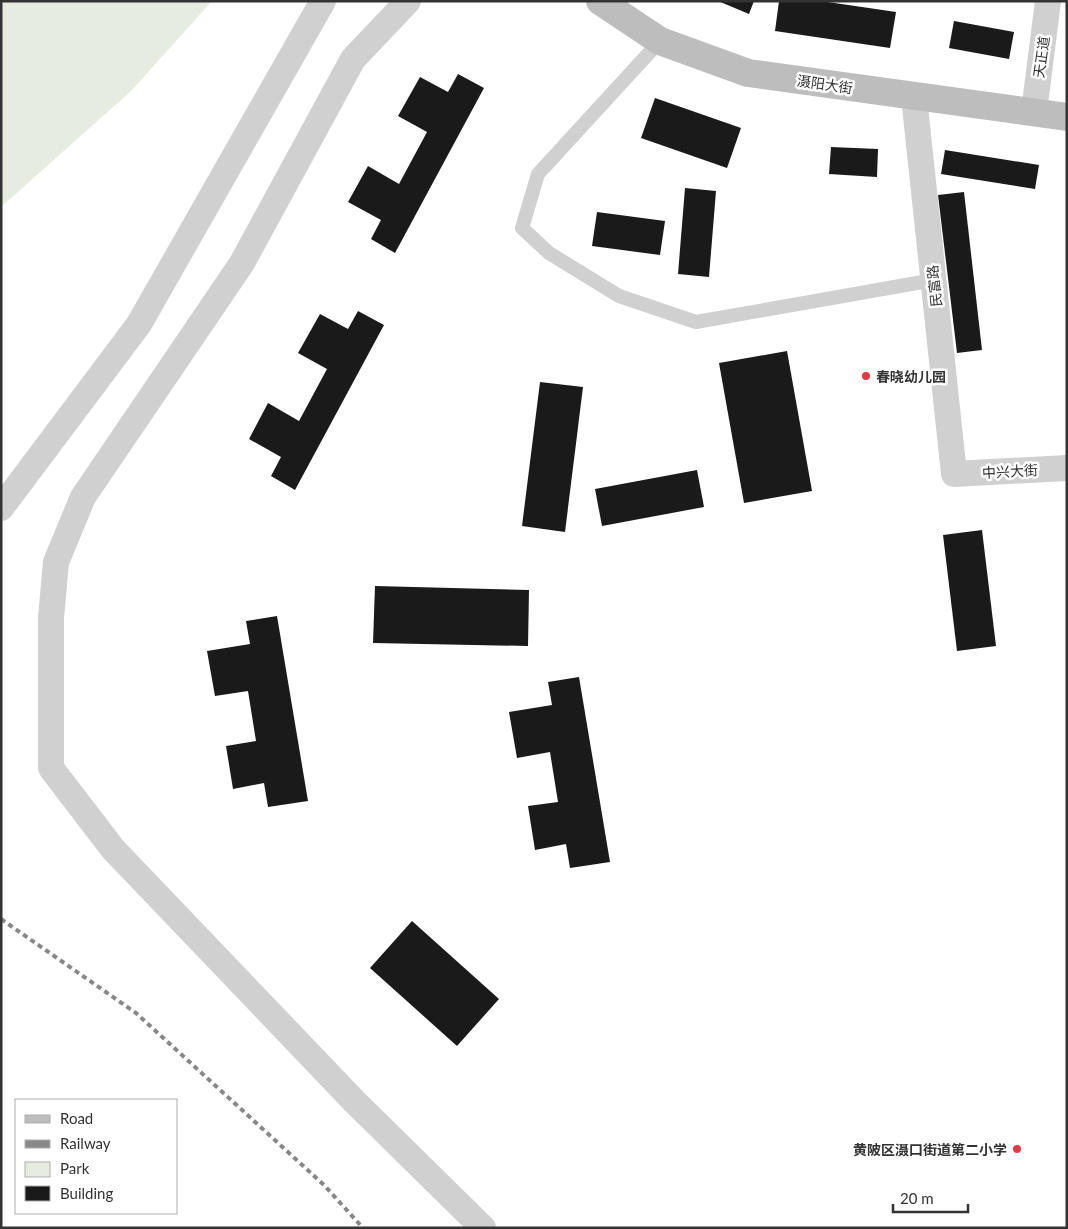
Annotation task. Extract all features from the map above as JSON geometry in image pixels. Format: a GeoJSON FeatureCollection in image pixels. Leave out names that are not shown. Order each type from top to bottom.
{"type":"FeatureCollection","features":[{"type":"Feature","properties":{"kind":"main road","name":"滠阳大街"},"geometry":{"type":"LineString","coordinates":[[600,1],[660,41],[748,73],[1067,117]]}},
{"type":"Feature","properties":{"kind":"street"},"geometry":{"type":"LineString","coordinates":[[1,508],[139,324],[323,1]]}},
{"type":"Feature","properties":{"kind":"street"},"geometry":{"type":"LineString","coordinates":[[408,1],[353,59],[242,263],[83,497],[56,562],[52,618],[51,768],[113,849],[354,1102],[483,1228]]}},
{"type":"Feature","properties":{"kind":"street","name":"天正道"},"geometry":{"type":"LineString","coordinates":[[1034,112],[1048,1]]}},
{"type":"Feature","properties":{"kind":"street","name":"民富路"},"geometry":{"type":"LineString","coordinates":[[914,97],[954,474]]}},
{"type":"Feature","properties":{"kind":"street","name":"中兴大街"},"geometry":{"type":"LineString","coordinates":[[954,474],[1067,468]]}},
{"type":"Feature","properties":{"kind":"lane"},"geometry":{"type":"LineString","coordinates":[[660,41],[538,174],[522,228],[549,253],[619,296],[696,322],[934,280]]}},
{"type":"Feature","properties":{"kind":"green space"},"geometry":{"type":"Polygon","coordinates":[[[1,1],[212,1],[131,91],[1,207],[1,1]]]}},
{"type":"Feature","properties":{"kind":"building"},"geometry":{"type":"Polygon","coordinates":[[[718,1],[754,1],[749,14],[718,1]]]}},
{"type":"Feature","properties":{"kind":"building"},"geometry":{"type":"Polygon","coordinates":[[[779,1],[821,1],[896,12],[890,48],[775,31],[779,1]]]}},
{"type":"Feature","properties":{"kind":"building"},"geometry":{"type":"Polygon","coordinates":[[[954,21],[1014,32],[1009,59],[949,48],[954,21]]]}},
{"type":"Feature","properties":{"kind":"building"},"geometry":{"type":"Polygon","coordinates":[[[458,74],[484,88],[395,253],[371,239],[381,220],[348,202],[368,166],[399,184],[427,132],[398,116],[420,77],[448,92],[458,74]]]}},
{"type":"Feature","properties":{"kind":"building"},"geometry":{"type":"Polygon","coordinates":[[[655,98],[741,128],[727,168],[641,138],[655,98]]]}},
{"type":"Feature","properties":{"kind":"building"},"geometry":{"type":"Polygon","coordinates":[[[831,147],[878,149],[877,177],[829,174],[831,147]]]}},
{"type":"Feature","properties":{"kind":"building"},"geometry":{"type":"Polygon","coordinates":[[[945,150],[1039,165],[1035,189],[941,174],[945,150]]]}},
{"type":"Feature","properties":{"kind":"building"},"geometry":{"type":"Polygon","coordinates":[[[685,188],[716,191],[709,277],[678,274],[685,188]]]}},
{"type":"Feature","properties":{"kind":"building"},"geometry":{"type":"Polygon","coordinates":[[[964,192],[982,350],[957,353],[938,195],[964,192]]]}},
{"type":"Feature","properties":{"kind":"building"},"geometry":{"type":"Polygon","coordinates":[[[597,212],[665,221],[660,255],[592,246],[597,212]]]}},
{"type":"Feature","properties":{"kind":"building"},"geometry":{"type":"Polygon","coordinates":[[[358,311],[384,325],[295,490],[271,476],[281,457],[249,439],[268,403],[299,421],[327,369],[298,353],[320,314],[348,329],[358,311]]]}},
{"type":"Feature","properties":{"kind":"building"},"geometry":{"type":"Polygon","coordinates":[[[787,351],[812,491],[744,503],[719,363],[787,351]]]}},
{"type":"Feature","properties":{"kind":"building"},"geometry":{"type":"Polygon","coordinates":[[[540,382],[583,387],[565,532],[522,526],[540,382]]]}},
{"type":"Feature","properties":{"kind":"building"},"geometry":{"type":"Polygon","coordinates":[[[697,470],[704,507],[602,526],[595,489],[697,470]]]}},
{"type":"Feature","properties":{"kind":"building"},"geometry":{"type":"Polygon","coordinates":[[[982,530],[996,646],[957,651],[943,535],[982,530]]]}},
{"type":"Feature","properties":{"kind":"building"},"geometry":{"type":"Polygon","coordinates":[[[375,586],[529,590],[528,646],[373,643],[375,586]]]}},
{"type":"Feature","properties":{"kind":"building"},"geometry":{"type":"Polygon","coordinates":[[[277,616],[308,801],[268,807],[264,783],[233,789],[226,746],[256,741],[248,691],[215,696],[207,651],[250,644],[246,621],[277,616]]]}},
{"type":"Feature","properties":{"kind":"building"},"geometry":{"type":"Polygon","coordinates":[[[579,677],[610,862],[570,868],[566,844],[535,850],[528,806],[558,802],[550,752],[517,758],[509,712],[552,705],[548,682],[579,677]]]}},
{"type":"Feature","properties":{"kind":"building"},"geometry":{"type":"Polygon","coordinates":[[[412,921],[499,999],[457,1046],[370,968],[412,921]]]}},
{"type":"Feature","properties":{"kind":"railway"},"geometry":{"type":"LineString","coordinates":[[1,919],[136,1013],[324,1185],[363,1228]]}},
{"type":"Feature","properties":{"kind":"place","name":"春晓幼儿园"},"geometry":{"type":"Point","coordinates":[866,376]}},
{"type":"Feature","properties":{"kind":"place","name":"黄陂区滠口街道第二小学"},"geometry":{"type":"Point","coordinates":[1017,1149]}}]}
